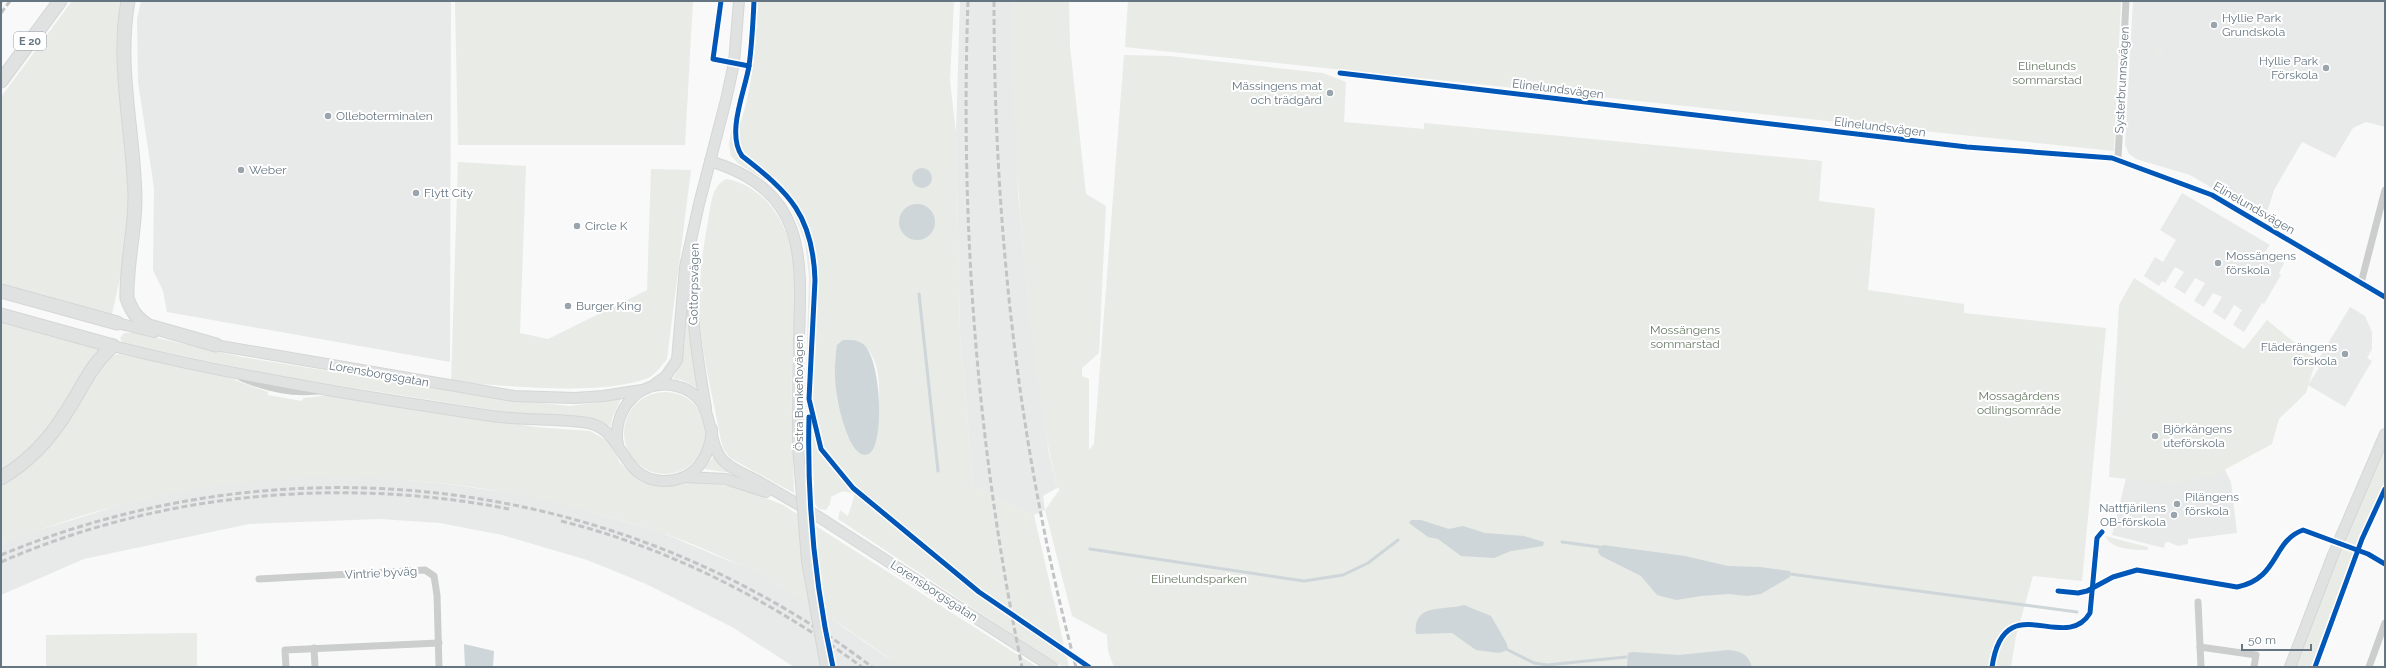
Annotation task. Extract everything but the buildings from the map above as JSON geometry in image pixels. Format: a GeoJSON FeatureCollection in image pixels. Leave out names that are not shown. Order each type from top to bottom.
{"type":"FeatureCollection","features":[{"type":"Feature","properties":{"kind":"highway","name":"E 20"},"geometry":{"type":"LineString","coordinates":[[1,81],[60,1]]}},
{"type":"Feature","properties":{"kind":"highway"},"geometry":{"type":"LineString","coordinates":[[128,1],[125,24],[125,75],[135,197],[127,298],[135,315],[149,326],[216,345]]}},
{"type":"Feature","properties":{"kind":"highway"},"geometry":{"type":"LineString","coordinates":[[1,291],[117,323]]}},
{"type":"Feature","properties":{"kind":"highway"},"geometry":{"type":"LineString","coordinates":[[1,315],[113,346]]}},
{"type":"Feature","properties":{"kind":"highway"},"geometry":{"type":"LineString","coordinates":[[1,478],[29,460],[42,446],[100,358],[113,346]]}},
{"type":"Feature","properties":{"kind":"main road","name":"Gottorpsvägen"},"geometry":{"type":"LineString","coordinates":[[646,388],[666,376],[677,360],[685,267],[734,63],[739,1]]}},
{"type":"Feature","properties":{"kind":"main road","name":"Östra Bunkeflovägen"},"geometry":{"type":"LineString","coordinates":[[710,161],[747,176],[765,190],[782,208],[794,233],[800,260],[802,293],[797,377],[798,446],[807,562],[826,667]]}},
{"type":"Feature","properties":{"kind":"main road","name":"Gottorpsvägen"},"geometry":{"type":"LineString","coordinates":[[699,204],[693,248],[691,301],[693,331],[706,411]]}},
{"type":"Feature","properties":{"kind":"main road","name":"Lorensborgsgatan"},"geometry":{"type":"LineString","coordinates":[[117,323],[216,345],[514,396],[575,398],[603,396],[664,384],[686,390],[697,398],[706,411],[718,453],[726,463],[815,515],[1052,667]]}},
{"type":"Feature","properties":{"kind":"main road","name":"Lorensborgsgatan"},"geometry":{"type":"LineString","coordinates":[[113,346],[227,371],[492,416],[593,424],[611,436],[629,465],[644,476],[663,481],[683,477],[713,477],[744,484],[785,500],[815,515]]}},
{"type":"Feature","properties":{"kind":"main road","name":"Lorensborgsgatan"},"geometry":{"type":"LineString","coordinates":[[619,449],[616,437],[619,416],[625,404],[646,388]]}},
{"type":"Feature","properties":{"kind":"main road","name":"Lorensborgsgatan"},"geometry":{"type":"LineString","coordinates":[[683,477],[697,468],[708,455],[712,429]]}},
{"type":"Feature","properties":{"kind":"main road"},"geometry":{"type":"LineString","coordinates":[[2290,667],[2336,547],[2385,434]]}},
{"type":"Feature","properties":{"kind":"street","name":"Systerbrunnsvägen"},"geometry":{"type":"LineString","coordinates":[[2118,160],[2126,1]]}},
{"type":"Feature","properties":{"kind":"street","name":"Elinelundsvägen"},"geometry":{"type":"LineString","coordinates":[[1340,73],[1967,148],[2118,160],[2212,195],[2385,297]]}},
{"type":"Feature","properties":{"kind":"street"},"geometry":{"type":"LineString","coordinates":[[2361,283],[2385,190]]}},
{"type":"Feature","properties":{"kind":"street","name":"Vintrie byväg"},"geometry":{"type":"LineString","coordinates":[[259,580],[425,570],[434,576],[437,595],[439,667]]}},
{"type":"Feature","properties":{"kind":"street"},"geometry":{"type":"LineString","coordinates":[[2198,602],[2201,667]]}},
{"type":"Feature","properties":{"kind":"street"},"geometry":{"type":"LineString","coordinates":[[2369,667],[2385,624]]}},
{"type":"Feature","properties":{"kind":"street"},"geometry":{"type":"LineString","coordinates":[[286,667],[286,650],[439,643]]}},
{"type":"Feature","properties":{"kind":"street"},"geometry":{"type":"LineString","coordinates":[[2200,647],[2256,655],[2254,667]]}},
{"type":"Feature","properties":{"kind":"street"},"geometry":{"type":"LineString","coordinates":[[314,648],[315,667]]}},
{"type":"Feature","properties":{"kind":"shaded area"},"geometry":{"type":"Polygon","coordinates":[[[141,1],[451,1],[450,362],[167,312],[163,291],[153,270],[154,188],[138,82],[137,19],[141,1]]]}},
{"type":"Feature","properties":{"kind":"shaded area"},"geometry":{"type":"Polygon","coordinates":[[[960,1],[1012,1],[1018,193],[1029,311],[1049,454],[1057,488],[1043,496],[1045,510],[1034,515],[973,485],[960,333],[956,133],[960,1]]]}},
{"type":"Feature","properties":{"kind":"shaded area"},"geometry":{"type":"Polygon","coordinates":[[[2133,1],[2385,1],[2385,127],[2366,122],[2353,128],[2335,158],[2302,142],[2274,190],[2265,219],[2190,175],[2136,159],[2129,154],[2125,145],[2133,1]]]}},
{"type":"Feature","properties":{"kind":"shaded area"},"geometry":{"type":"Polygon","coordinates":[[[922,168],[929,171],[932,178],[929,185],[922,188],[915,185],[912,178],[915,171],[922,168]]]}},
{"type":"Feature","properties":{"kind":"shaded area","name":"Mossängens förskola"},"geometry":{"type":"Polygon","coordinates":[[[2182,193],[2270,245],[2265,252],[2284,263],[2279,273],[2281,275],[2264,304],[2262,303],[2244,332],[2233,325],[2242,310],[2234,305],[2225,320],[2213,312],[2222,297],[2213,293],[2204,307],[2194,301],[2205,283],[2195,278],[2185,294],[2174,287],[2184,272],[2175,267],[2165,283],[2162,281],[2159,286],[2144,276],[2155,257],[2163,262],[2176,240],[2160,230],[2182,193]]]}},
{"type":"Feature","properties":{"kind":"shaded area"},"geometry":{"type":"Polygon","coordinates":[[[921,204],[930,209],[934,215],[934,229],[930,235],[921,240],[913,240],[904,235],[900,229],[899,218],[904,209],[910,205],[921,204]]]}},
{"type":"Feature","properties":{"kind":"shaded area","name":"Fläderängens förskola"},"geometry":{"type":"Polygon","coordinates":[[[2350,307],[2365,316],[2372,332],[2372,349],[2367,358],[2372,361],[2345,407],[2308,385],[2319,368],[2315,365],[2350,307]]]}},
{"type":"Feature","properties":{"kind":"shaded area"},"geometry":{"type":"Polygon","coordinates":[[[843,340],[861,342],[863,344],[869,352],[874,365],[877,380],[879,414],[876,443],[872,451],[863,455],[859,453],[852,445],[846,431],[837,399],[835,367],[837,345],[843,340]]]}},
{"type":"Feature","properties":{"kind":"shaded area","name":"Pilängens förskola"},"geometry":{"type":"Polygon","coordinates":[[[2130,462],[2223,466],[2231,482],[2237,533],[2188,539],[2188,544],[2178,546],[2168,542],[2165,543],[2164,548],[2112,535],[2130,462]]]}},
{"type":"Feature","properties":{"kind":"shaded area"},"geometry":{"type":"Polygon","coordinates":[[[303,477],[385,478],[447,484],[520,494],[574,507],[658,531],[753,571],[803,599],[901,667],[794,667],[732,627],[646,584],[587,560],[502,535],[440,523],[379,519],[249,524],[84,559],[1,595],[1,545],[27,534],[120,505],[175,492],[234,482],[303,477]]]}},
{"type":"Feature","properties":{"kind":"shaded area"},"geometry":{"type":"Polygon","coordinates":[[[1411,520],[1421,520],[1449,529],[1463,526],[1485,533],[1524,536],[1544,542],[1543,546],[1511,551],[1494,558],[1461,556],[1438,539],[1428,537],[1409,523],[1411,520]]]}},
{"type":"Feature","properties":{"kind":"shaded area"},"geometry":{"type":"Polygon","coordinates":[[[1603,545],[1685,556],[1728,566],[1760,567],[1790,571],[1790,577],[1761,594],[1747,596],[1729,594],[1676,600],[1657,595],[1641,576],[1601,556],[1598,552],[1599,547],[1603,545]]]}},
{"type":"Feature","properties":{"kind":"shaded area"},"geometry":{"type":"Polygon","coordinates":[[[1464,605],[1491,616],[1507,644],[1508,650],[1499,653],[1476,650],[1452,633],[1416,634],[1416,624],[1425,612],[1440,608],[1464,605]]]}},
{"type":"Feature","properties":{"kind":"shaded area"},"geometry":{"type":"Polygon","coordinates":[[[464,644],[494,651],[493,667],[465,667],[464,644]]]}},
{"type":"Feature","properties":{"kind":"shaded area"},"geometry":{"type":"Polygon","coordinates":[[[1728,650],[1740,652],[1746,656],[1752,667],[1627,667],[1628,653],[1633,652],[1679,655],[1728,650]]]}},
{"type":"Feature","properties":{"kind":"green space"},"geometry":{"type":"Polygon","coordinates":[[[72,1],[125,1],[129,184],[128,242],[112,314],[104,315],[1,284],[1,97],[72,1]]]}},
{"type":"Feature","properties":{"kind":"green space"},"geometry":{"type":"Polygon","coordinates":[[[455,1],[693,1],[685,145],[458,145],[455,1]]]}},
{"type":"Feature","properties":{"kind":"green space"},"geometry":{"type":"Polygon","coordinates":[[[758,1],[954,1],[950,81],[956,133],[960,333],[973,485],[1034,515],[1069,667],[1059,665],[838,519],[840,510],[848,516],[855,494],[843,491],[831,497],[830,504],[826,510],[819,509],[815,504],[811,433],[805,400],[809,277],[805,242],[794,214],[785,199],[768,182],[739,164],[731,156],[729,144],[733,121],[741,121],[749,92],[758,1]],[[858,341],[835,358],[837,400],[848,437],[877,429],[879,381],[873,358],[867,349],[858,341]]]}},
{"type":"Feature","properties":{"kind":"green space"},"geometry":{"type":"Polygon","coordinates":[[[1012,1],[1069,1],[1070,46],[1086,194],[1106,206],[1099,353],[1082,368],[1082,376],[1089,379],[1089,450],[1094,444],[1124,55],[1169,56],[1323,73],[1346,82],[1344,122],[1424,129],[1424,123],[1822,161],[1819,201],[1874,208],[1875,210],[1868,290],[1964,304],[1964,313],[2106,328],[2082,581],[2033,576],[2016,636],[2011,667],[1114,667],[1108,651],[1107,635],[1072,616],[1045,510],[1060,489],[1057,488],[1040,399],[1026,279],[1014,125],[1012,1]]]}},
{"type":"Feature","properties":{"kind":"green space","name":"Elinelunds sommarstad"},"geometry":{"type":"Polygon","coordinates":[[[1128,1],[2121,1],[2114,151],[1125,47],[1128,1]]]}},
{"type":"Feature","properties":{"kind":"green space"},"geometry":{"type":"Polygon","coordinates":[[[2155,45],[2163,46],[2161,61],[2154,59],[2155,45]]]}},
{"type":"Feature","properties":{"kind":"green space"},"geometry":{"type":"Polygon","coordinates":[[[458,162],[526,166],[520,333],[548,339],[647,290],[651,169],[691,170],[667,359],[651,377],[628,384],[578,388],[524,387],[451,382],[458,162]]]}},
{"type":"Feature","properties":{"kind":"green space"},"geometry":{"type":"Polygon","coordinates":[[[726,179],[746,186],[764,198],[784,227],[790,246],[796,284],[792,381],[794,493],[730,458],[723,448],[720,436],[707,372],[701,334],[699,306],[703,249],[712,197],[717,187],[726,179]]]}},
{"type":"Feature","properties":{"kind":"green space"},"geometry":{"type":"Polygon","coordinates":[[[2134,278],[2244,349],[2267,320],[2316,360],[2306,393],[2279,419],[2272,444],[2213,476],[2172,484],[2109,477],[2119,305],[2134,278]]]}},
{"type":"Feature","properties":{"kind":"green space"},"geometry":{"type":"Polygon","coordinates":[[[686,307],[697,388],[682,380],[673,379],[678,371],[683,353],[686,307]]]}},
{"type":"Feature","properties":{"kind":"green space"},"geometry":{"type":"Polygon","coordinates":[[[1,319],[103,347],[57,419],[27,453],[1,472],[1,319]]]}},
{"type":"Feature","properties":{"kind":"green space"},"geometry":{"type":"Polygon","coordinates":[[[124,333],[135,333],[242,357],[487,397],[570,406],[621,399],[612,418],[611,426],[591,418],[513,413],[273,375],[123,343],[120,338],[124,333]]]}},
{"type":"Feature","properties":{"kind":"green space"},"geometry":{"type":"Polygon","coordinates":[[[120,354],[224,376],[268,392],[268,395],[302,401],[303,398],[331,395],[536,427],[590,431],[610,442],[620,463],[640,481],[656,486],[695,482],[738,487],[783,505],[1037,667],[900,667],[855,634],[789,592],[739,565],[692,544],[631,523],[531,497],[454,485],[377,479],[300,479],[224,485],[148,499],[74,518],[1,545],[1,482],[16,475],[103,362],[112,356],[120,354]]]}},
{"type":"Feature","properties":{"kind":"green space"},"geometry":{"type":"Polygon","coordinates":[[[665,392],[681,395],[694,404],[703,417],[706,433],[703,449],[694,462],[681,471],[665,474],[649,471],[636,462],[627,449],[624,433],[627,417],[636,404],[649,395],[665,392]]]}},
{"type":"Feature","properties":{"kind":"green space"},"geometry":{"type":"Polygon","coordinates":[[[2385,449],[2385,481],[2359,537],[2311,667],[2296,667],[2339,554],[2385,449]]]}},
{"type":"Feature","properties":{"kind":"green space"},"geometry":{"type":"Polygon","coordinates":[[[713,457],[721,466],[732,473],[704,469],[713,457]]]}},
{"type":"Feature","properties":{"kind":"green space"},"geometry":{"type":"Polygon","coordinates":[[[2105,536],[2148,547],[2148,550],[2118,547],[2108,541],[2105,536]]]}},
{"type":"Feature","properties":{"kind":"green space"},"geometry":{"type":"Polygon","coordinates":[[[197,633],[197,667],[46,667],[46,635],[197,633]]]}},
{"type":"Feature","properties":{"kind":"waterway"},"geometry":{"type":"LineString","coordinates":[[919,294],[938,471]]}},
{"type":"Feature","properties":{"kind":"waterway"},"geometry":{"type":"LineString","coordinates":[[1090,549],[1304,581],[1343,575],[1368,563],[1398,540]]}},
{"type":"Feature","properties":{"kind":"waterway"},"geometry":{"type":"LineString","coordinates":[[1562,542],[1599,547]]}},
{"type":"Feature","properties":{"kind":"waterway"},"geometry":{"type":"LineString","coordinates":[[1790,574],[2077,612]]}},
{"type":"Feature","properties":{"kind":"waterway"},"geometry":{"type":"LineString","coordinates":[[1508,650],[1534,663],[1547,665],[1626,657]]}},
{"type":"Feature","properties":{"kind":"railway"},"geometry":{"type":"LineString","coordinates":[[1,13],[10,1]]}},
{"type":"Feature","properties":{"kind":"railway"},"geometry":{"type":"LineString","coordinates":[[968,1],[966,85],[967,169],[975,336],[993,502],[1006,584],[1022,667]]}},
{"type":"Feature","properties":{"kind":"railway"},"geometry":{"type":"LineString","coordinates":[[994,1],[995,85],[999,169],[1013,337],[1039,503],[1056,585],[1076,667]]}},
{"type":"Feature","properties":{"kind":"railway"},"geometry":{"type":"LineString","coordinates":[[1,555],[111,518],[224,495],[338,488],[452,495],[563,516],[671,552],[775,603],[872,667]]}},
{"type":"Feature","properties":{"kind":"railway"},"geometry":{"type":"LineString","coordinates":[[1,562],[61,539],[123,520],[187,506],[251,497],[316,493],[381,494],[445,499],[509,509]]}},
{"type":"Feature","properties":{"kind":"railway"},"geometry":{"type":"LineString","coordinates":[[561,521],[602,532],[641,546],[719,579],[792,620],[862,667]]}},
{"type":"Feature","properties":{"kind":"cycle path"},"geometry":{"type":"LineString","coordinates":[[721,1],[713,59],[749,66]]}},
{"type":"Feature","properties":{"kind":"cycle path"},"geometry":{"type":"LineString","coordinates":[[754,1],[749,66],[738,112],[736,136],[738,147],[742,156],[759,169],[786,195],[804,222],[810,239],[815,280],[809,399],[821,449],[853,488],[979,592],[1089,667]]}},
{"type":"Feature","properties":{"kind":"cycle path"},"geometry":{"type":"LineString","coordinates":[[1340,73],[1967,147],[2112,158],[2212,195],[2385,297]]}},
{"type":"Feature","properties":{"kind":"cycle path"},"geometry":{"type":"LineString","coordinates":[[809,417],[809,480],[814,543],[821,605],[833,667]]}},
{"type":"Feature","properties":{"kind":"cycle path"},"geometry":{"type":"LineString","coordinates":[[2315,667],[2362,539],[2385,489]]}},
{"type":"Feature","properties":{"kind":"cycle path"},"geometry":{"type":"LineString","coordinates":[[2058,591],[2078,593],[2087,591],[2113,577],[2137,570],[2237,587],[2251,583],[2261,576],[2286,542],[2293,535],[2303,530],[2368,554],[2385,564]]}},
{"type":"Feature","properties":{"kind":"cycle path"},"geometry":{"type":"LineString","coordinates":[[1992,667],[1999,643],[2009,630],[2022,625],[2066,628],[2079,624],[2090,613],[2097,538],[2102,532]]}},
{"type":"Feature","properties":{"kind":"place","name":"Hyllie Park Grundskola"},"geometry":{"type":"Point","coordinates":[2214,25]}},
{"type":"Feature","properties":{"kind":"place","name":"Hyllie Park Förskola"},"geometry":{"type":"Point","coordinates":[2326,68]}},
{"type":"Feature","properties":{"kind":"place","name":"Mässingens mat och trädgård"},"geometry":{"type":"Point","coordinates":[1330,93]}},
{"type":"Feature","properties":{"kind":"place","name":"Olleboterminalen"},"geometry":{"type":"Point","coordinates":[328,116]}},
{"type":"Feature","properties":{"kind":"place","name":"Weber"},"geometry":{"type":"Point","coordinates":[241,170]}},
{"type":"Feature","properties":{"kind":"place","name":"Flytt City"},"geometry":{"type":"Point","coordinates":[416,193]}},
{"type":"Feature","properties":{"kind":"place","name":"Circle K"},"geometry":{"type":"Point","coordinates":[577,226]}},
{"type":"Feature","properties":{"kind":"place","name":"Mossängens förskola"},"geometry":{"type":"Point","coordinates":[2218,263]}},
{"type":"Feature","properties":{"kind":"place","name":"Burger King"},"geometry":{"type":"Point","coordinates":[568,306]}},
{"type":"Feature","properties":{"kind":"place","name":"Fläderängens förskola"},"geometry":{"type":"Point","coordinates":[2345,354]}},
{"type":"Feature","properties":{"kind":"place","name":"Björkängens uteförskola"},"geometry":{"type":"Point","coordinates":[2155,436]}},
{"type":"Feature","properties":{"kind":"place","name":"Pilängens förskola"},"geometry":{"type":"Point","coordinates":[2177,504]}},
{"type":"Feature","properties":{"kind":"place","name":"Nattfjärilens OB-förskola"},"geometry":{"type":"Point","coordinates":[2174,515]}},
{"type":"Feature","properties":{"kind":"park label","name":"Mossängens sommarstad"},"geometry":{"type":"Point","coordinates":[1685,337]}},
{"type":"Feature","properties":{"kind":"park label","name":"Mossagårdens odlingsområde"},"geometry":{"type":"Point","coordinates":[2019,403]}},
{"type":"Feature","properties":{"kind":"park label","name":"Elinelundsparken"},"geometry":{"type":"Point","coordinates":[1199,579]}}]}
